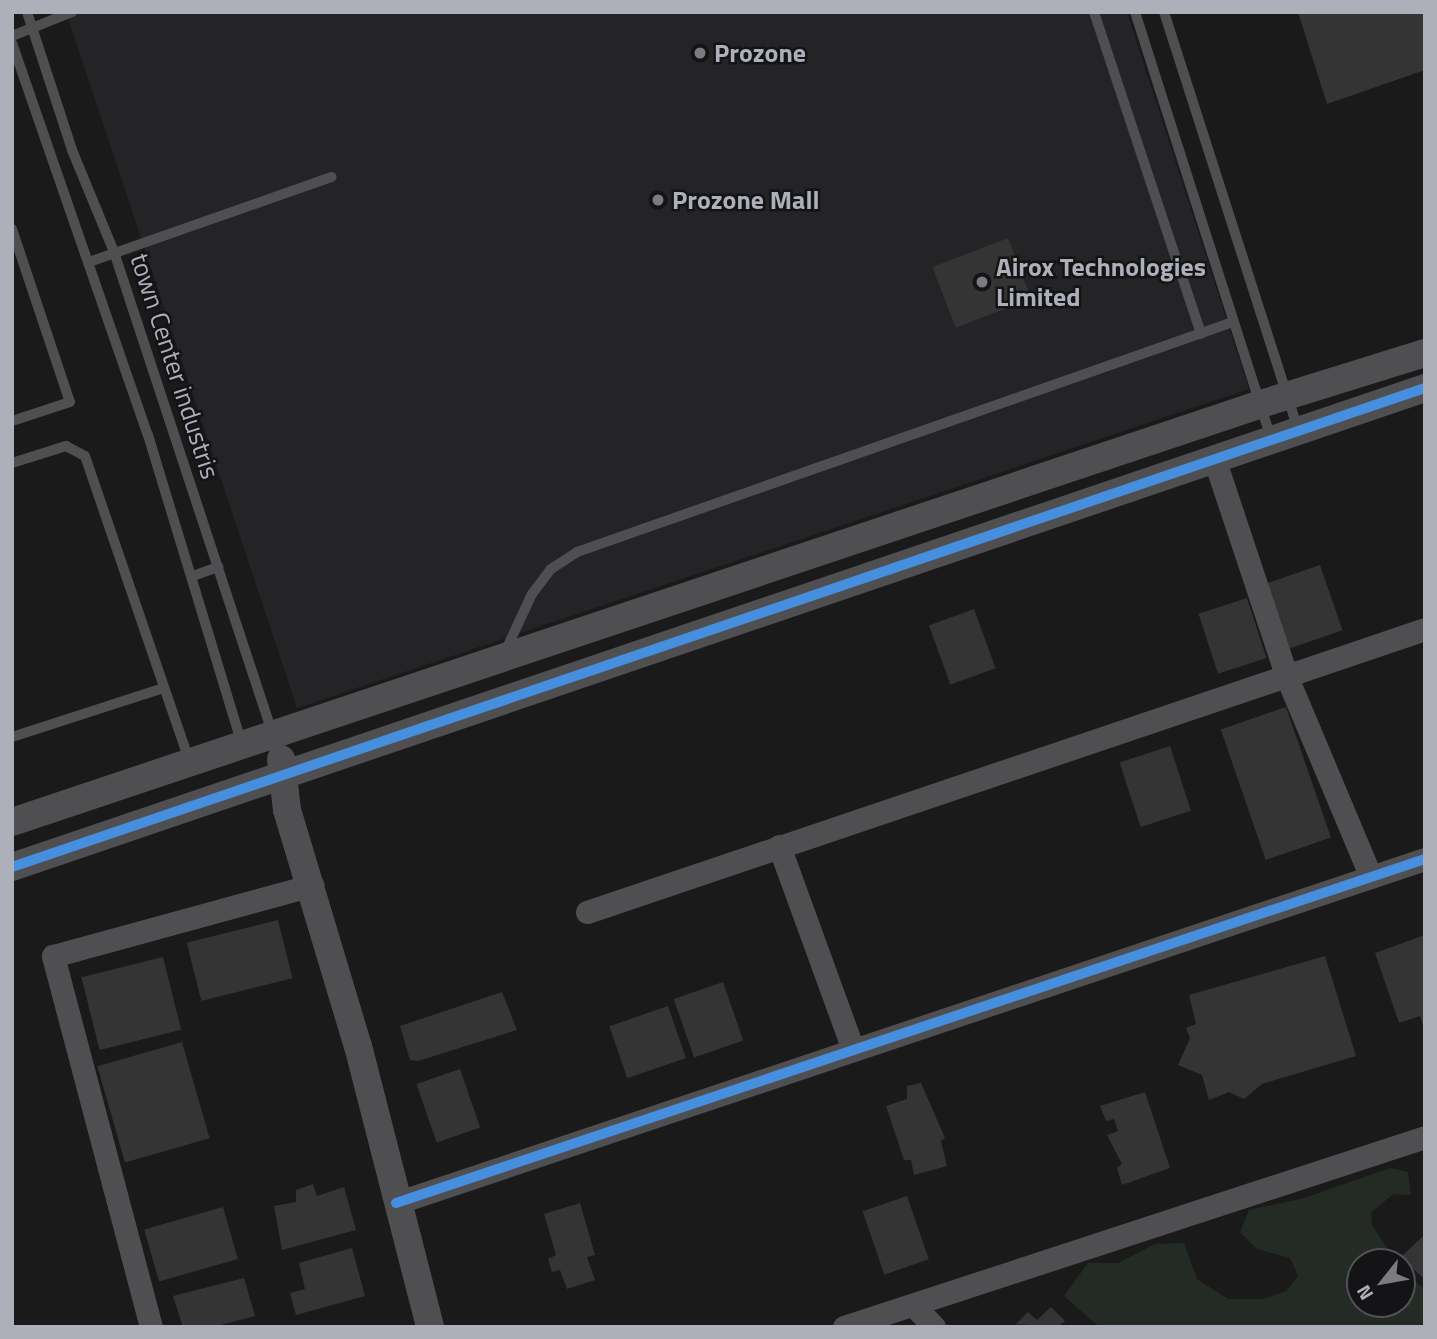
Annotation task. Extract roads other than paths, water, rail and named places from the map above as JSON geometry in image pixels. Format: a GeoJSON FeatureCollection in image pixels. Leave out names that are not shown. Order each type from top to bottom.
{"type":"FeatureCollection","features":[{"type":"Feature","properties":{"kind":"street"},"geometry":{"type":"LineString","coordinates":[[12,822],[1261,404],[1425,353]]}},
{"type":"Feature","properties":{"kind":"street"},"geometry":{"type":"LineString","coordinates":[[12,867],[1425,388]]}},
{"type":"Feature","properties":{"kind":"street"},"geometry":{"type":"LineString","coordinates":[[1214,458],[1286,675],[1371,877]]}},
{"type":"Feature","properties":{"kind":"street"},"geometry":{"type":"LineString","coordinates":[[587,912],[1425,629]]}},
{"type":"Feature","properties":{"kind":"street"},"geometry":{"type":"LineString","coordinates":[[274,736],[286,772],[287,810],[312,885],[358,1046],[396,1203],[430,1327]]}},
{"type":"Feature","properties":{"kind":"street"},"geometry":{"type":"LineString","coordinates":[[243,746],[258,785],[287,810]]}},
{"type":"Feature","properties":{"kind":"street"},"geometry":{"type":"LineString","coordinates":[[779,846],[853,1049]]}},
{"type":"Feature","properties":{"kind":"street"},"geometry":{"type":"LineString","coordinates":[[396,1203],[1425,859]]}},
{"type":"Feature","properties":{"kind":"street"},"geometry":{"type":"LineString","coordinates":[[151,1327],[53,956],[312,885]]}},
{"type":"Feature","properties":{"kind":"street"},"geometry":{"type":"LineString","coordinates":[[844,1327],[1425,1136]]}},
{"type":"Feature","properties":{"kind":"street"},"geometry":{"type":"LineString","coordinates":[[913,1305],[934,1327]]}},
{"type":"Feature","properties":{"kind":"lane","name":"town Center industris"},"geometry":{"type":"LineString","coordinates":[[27,12],[72,150],[114,252],[274,736]]}},
{"type":"Feature","properties":{"kind":"lane"},"geometry":{"type":"LineString","coordinates":[[12,36],[72,12]]}},
{"type":"Feature","properties":{"kind":"lane"},"geometry":{"type":"LineString","coordinates":[[1094,12],[1201,334]]}},
{"type":"Feature","properties":{"kind":"lane"},"geometry":{"type":"LineString","coordinates":[[1135,12],[1271,439]]}},
{"type":"Feature","properties":{"kind":"lane"},"geometry":{"type":"LineString","coordinates":[[1164,12],[1298,430]]}},
{"type":"Feature","properties":{"kind":"lane"},"geometry":{"type":"LineString","coordinates":[[12,43],[89,262],[193,576],[243,746]]}},
{"type":"Feature","properties":{"kind":"lane"},"geometry":{"type":"LineString","coordinates":[[51,157],[72,150]]}},
{"type":"Feature","properties":{"kind":"lane"},"geometry":{"type":"LineString","coordinates":[[89,262],[332,177]]}},
{"type":"Feature","properties":{"kind":"lane"},"geometry":{"type":"LineString","coordinates":[[12,229],[70,402],[12,421]]}},
{"type":"Feature","properties":{"kind":"lane"},"geometry":{"type":"LineString","coordinates":[[501,660],[532,594],[551,569],[577,552],[1233,323]]}},
{"type":"Feature","properties":{"kind":"lane"},"geometry":{"type":"LineString","coordinates":[[12,463],[66,446],[85,456],[191,763]]}},
{"type":"Feature","properties":{"kind":"lane"},"geometry":{"type":"LineString","coordinates":[[193,576],[218,567]]}},
{"type":"Feature","properties":{"kind":"lane"},"geometry":{"type":"LineString","coordinates":[[12,737],[164,688]]}},
{"type":"Feature","properties":{"kind":"place","name":"Prozone"},"geometry":{"type":"Point","coordinates":[700,53]}},
{"type":"Feature","properties":{"kind":"place","name":"Prozone Mall"},"geometry":{"type":"Point","coordinates":[658,200]}},
{"type":"Feature","properties":{"kind":"place","name":"Airox Technologies Limited"},"geometry":{"type":"Point","coordinates":[982,282]}}]}
